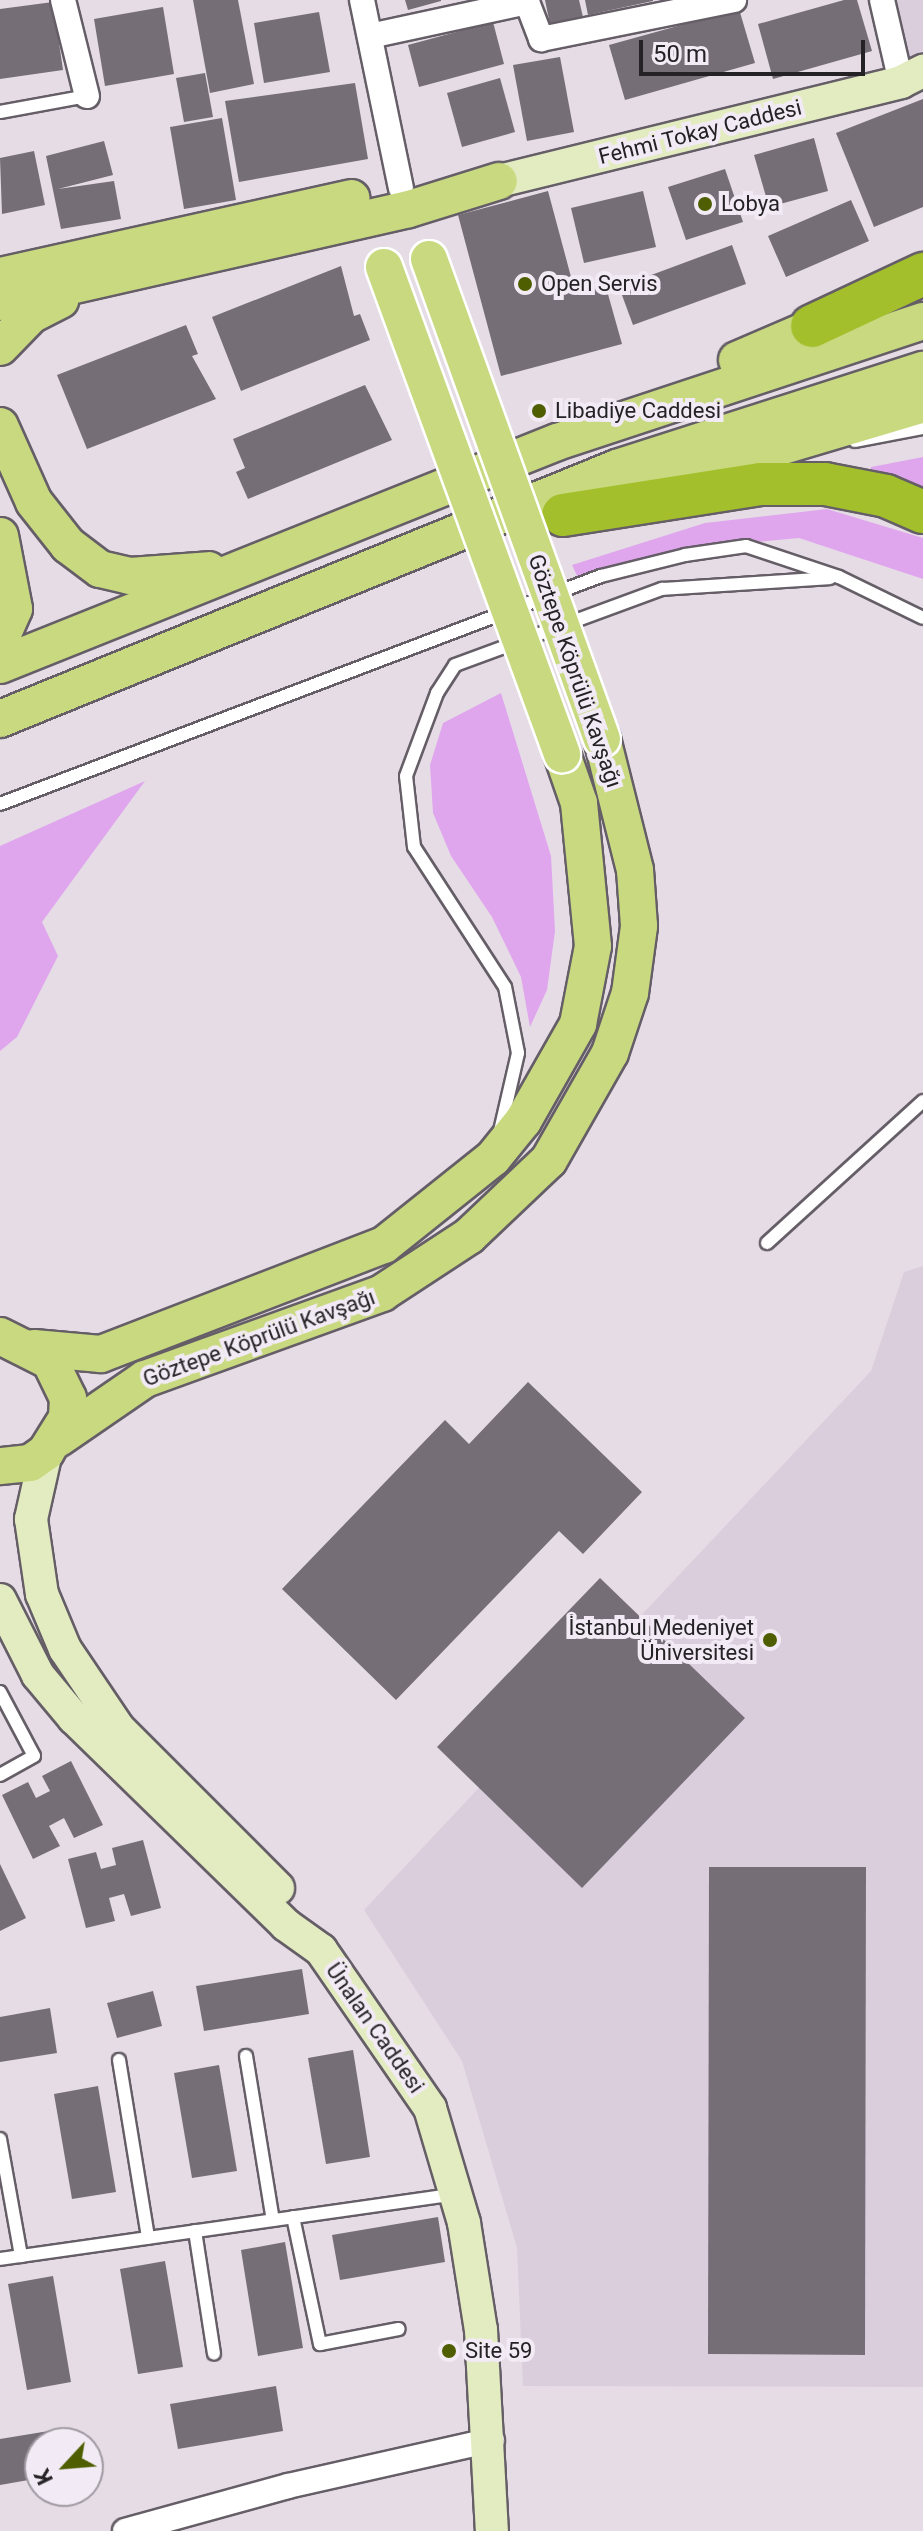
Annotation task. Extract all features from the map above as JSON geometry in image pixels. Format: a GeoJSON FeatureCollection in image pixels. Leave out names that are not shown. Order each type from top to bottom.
{"type":"FeatureCollection","features":[{"type":"Feature","properties":{"kind":"highway"},"geometry":{"type":"LineString","coordinates":[[812,326],[923,274]]}},
{"type":"Feature","properties":{"kind":"highway"},"geometry":{"type":"LineString","coordinates":[[563,515],[761,484],[825,484],[886,496],[923,512]]}},
{"type":"Feature","properties":{"kind":"main road"},"geometry":{"type":"LineString","coordinates":[[0,276],[499,181]]}},
{"type":"Feature","properties":{"kind":"main road","name":"Göztepe Köprülü Kavşağı"},"geometry":{"type":"LineString","coordinates":[[0,1466],[30,1463],[145,1379],[382,1293],[469,1236],[549,1160],[610,1053],[630,993],[639,926],[635,870],[602,739],[405,198]]}},
{"type":"Feature","properties":{"kind":"main road"},"geometry":{"type":"LineString","coordinates":[[0,302],[91,284],[362,208]]}},
{"type":"Feature","properties":{"kind":"main road","name":"Göztepe Köprülü Kavşağı"},"geometry":{"type":"LineString","coordinates":[[12,1342],[101,1354],[384,1245],[493,1158],[523,1121],[578,1024],[593,946],[579,803],[362,208]]}},
{"type":"Feature","properties":{"kind":"main road"},"geometry":{"type":"LineString","coordinates":[[0,347],[31,315],[91,284]]}},
{"type":"Feature","properties":{"kind":"main road"},"geometry":{"type":"LineString","coordinates":[[0,665],[557,442],[812,326],[923,290]]}},
{"type":"Feature","properties":{"kind":"main road"},"geometry":{"type":"LineString","coordinates":[[557,442],[923,321]]}},
{"type":"Feature","properties":{"kind":"main road"},"geometry":{"type":"LineString","coordinates":[[0,719],[617,468],[923,370]]}},
{"type":"Feature","properties":{"kind":"main road"},"geometry":{"type":"LineString","coordinates":[[289,603],[563,515],[717,461],[923,404]]}},
{"type":"Feature","properties":{"kind":"main road"},"geometry":{"type":"LineString","coordinates":[[0,426],[34,502],[68,545],[100,569],[130,576],[242,568]]}},
{"type":"Feature","properties":{"kind":"main road"},"geometry":{"type":"LineString","coordinates":[[0,536],[14,609],[0,641]]}},
{"type":"Feature","properties":{"kind":"main road"},"geometry":{"type":"LineString","coordinates":[[12,1342],[62,1378],[68,1398],[53,1445]]}},
{"type":"Feature","properties":{"kind":"street"},"geometry":{"type":"LineString","coordinates":[[63,0],[87,96]]}},
{"type":"Feature","properties":{"kind":"street"},"geometry":{"type":"LineString","coordinates":[[362,0],[405,198]]}},
{"type":"Feature","properties":{"kind":"street"},"geometry":{"type":"LineString","coordinates":[[370,36],[527,2],[541,39],[734,0]]}},
{"type":"Feature","properties":{"kind":"street"},"geometry":{"type":"LineString","coordinates":[[882,0],[912,76]]}},
{"type":"Feature","properties":{"kind":"street","name":"Fehmi Tokay Caddesi"},"geometry":{"type":"LineString","coordinates":[[499,181],[912,76]]}},
{"type":"Feature","properties":{"kind":"street"},"geometry":{"type":"LineString","coordinates":[[53,1445],[31,1519],[42,1594],[65,1649],[119,1729],[277,1887],[321,1950]]}},
{"type":"Feature","properties":{"kind":"street","name":"Ünalan Caddesi"},"geometry":{"type":"LineString","coordinates":[[0,1600],[38,1675],[74,1718],[286,1925],[321,1950],[430,2108],[455,2194],[481,2330],[492,2440],[492,2531]]}},
{"type":"Feature","properties":{"kind":"street"},"geometry":{"type":"LineString","coordinates":[[125,2531],[288,2486],[492,2440]]}},
{"type":"Feature","properties":{"kind":"lane"},"geometry":{"type":"LineString","coordinates":[[0,112],[87,96]]}},
{"type":"Feature","properties":{"kind":"lane"},"geometry":{"type":"LineString","coordinates":[[717,461],[923,428]]}},
{"type":"Feature","properties":{"kind":"lane"},"geometry":{"type":"LineString","coordinates":[[0,804],[601,576],[746,546],[839,577],[923,618]]}},
{"type":"Feature","properties":{"kind":"lane"},"geometry":{"type":"LineString","coordinates":[[493,1158],[518,1053],[505,987],[414,847],[406,776],[437,693],[455,665],[662,589],[839,577]]}},
{"type":"Feature","properties":{"kind":"lane"},"geometry":{"type":"LineString","coordinates":[[767,1243],[923,1101]]}},
{"type":"Feature","properties":{"kind":"lane"},"geometry":{"type":"LineString","coordinates":[[0,1692],[34,1756],[0,1775]]}},
{"type":"Feature","properties":{"kind":"lane"},"geometry":{"type":"LineString","coordinates":[[246,2056],[273,2220]]}},
{"type":"Feature","properties":{"kind":"lane"},"geometry":{"type":"LineString","coordinates":[[119,2060],[148,2238]]}},
{"type":"Feature","properties":{"kind":"lane"},"geometry":{"type":"LineString","coordinates":[[0,2139],[21,2256]]}},
{"type":"Feature","properties":{"kind":"lane"},"geometry":{"type":"LineString","coordinates":[[0,2259],[455,2194]]}},
{"type":"Feature","properties":{"kind":"lane"},"geometry":{"type":"LineString","coordinates":[[293,2217],[320,2344],[399,2329]]}},
{"type":"Feature","properties":{"kind":"lane"},"geometry":{"type":"LineString","coordinates":[[195,2231],[214,2354]]}},
{"type":"Feature","properties":{"kind":"shaded area"},"geometry":{"type":"Polygon","coordinates":[[[895,0],[923,0],[923,50],[910,58],[895,0]]]}},
{"type":"Feature","properties":{"kind":"shaded area"},"geometry":{"type":"Polygon","coordinates":[[[923,457],[923,490],[870,473],[871,467],[923,457]]]}},
{"type":"Feature","properties":{"kind":"shaded area"},"geometry":{"type":"Polygon","coordinates":[[[827,509],[923,538],[923,579],[799,538],[693,548],[578,578],[572,565],[705,523],[827,509]]]}},
{"type":"Feature","properties":{"kind":"shaded area"},"geometry":{"type":"Polygon","coordinates":[[[501,693],[551,856],[555,931],[547,990],[530,1027],[521,977],[492,917],[451,856],[433,813],[430,765],[443,723],[501,693]]]}},
{"type":"Feature","properties":{"kind":"shaded area"},"geometry":{"type":"Polygon","coordinates":[[[145,781],[42,922],[58,956],[17,1037],[0,1051],[0,846],[145,781]]]}},
{"type":"Feature","properties":{"kind":"shaded area","name":"İstanbul Medeniyet Üniversitesi"},"geometry":{"type":"Polygon","coordinates":[[[923,1266],[923,2387],[523,2386],[517,2248],[462,2061],[364,1910],[871,1371],[904,1272],[923,1266]]]}},
{"type":"Feature","properties":{"kind":"building"},"geometry":{"type":"Polygon","coordinates":[[[193,0],[238,0],[254,84],[210,93],[193,0]]]}},
{"type":"Feature","properties":{"kind":"building"},"geometry":{"type":"Polygon","coordinates":[[[405,0],[441,0],[441,1],[408,10],[405,0]]]}},
{"type":"Feature","properties":{"kind":"building"},"geometry":{"type":"Polygon","coordinates":[[[545,0],[579,0],[583,17],[550,24],[545,0]]]}},
{"type":"Feature","properties":{"kind":"building"},"geometry":{"type":"Polygon","coordinates":[[[585,0],[653,0],[653,1],[588,15],[585,0]]]}},
{"type":"Feature","properties":{"kind":"building"},"geometry":{"type":"Polygon","coordinates":[[[844,0],[857,0],[872,51],[773,79],[758,24],[844,0]]]}},
{"type":"Feature","properties":{"kind":"building"},"geometry":{"type":"Polygon","coordinates":[[[53,2],[63,70],[0,79],[0,9],[53,2]]]}},
{"type":"Feature","properties":{"kind":"building"},"geometry":{"type":"Polygon","coordinates":[[[163,7],[174,74],[105,86],[94,19],[163,7]]]}},
{"type":"Feature","properties":{"kind":"building"},"geometry":{"type":"Polygon","coordinates":[[[739,9],[755,63],[625,100],[609,45],[739,9]]]}},
{"type":"Feature","properties":{"kind":"building"},"geometry":{"type":"Polygon","coordinates":[[[319,12],[330,72],[264,83],[254,23],[319,12]]]}},
{"type":"Feature","properties":{"kind":"building"},"geometry":{"type":"Polygon","coordinates":[[[493,22],[504,64],[419,87],[408,45],[493,22]]]}},
{"type":"Feature","properties":{"kind":"building"},"geometry":{"type":"Polygon","coordinates":[[[560,57],[574,132],[527,141],[513,65],[560,57]]]}},
{"type":"Feature","properties":{"kind":"building"},"geometry":{"type":"Polygon","coordinates":[[[205,73],[213,117],[184,122],[176,78],[205,73]]]}},
{"type":"Feature","properties":{"kind":"building"},"geometry":{"type":"Polygon","coordinates":[[[500,78],[515,132],[462,147],[447,93],[500,78]]]}},
{"type":"Feature","properties":{"kind":"building"},"geometry":{"type":"Polygon","coordinates":[[[355,83],[368,159],[239,182],[225,101],[355,83]]]}},
{"type":"Feature","properties":{"kind":"building"},"geometry":{"type":"Polygon","coordinates":[[[923,99],[923,207],[874,227],[836,133],[923,99]]]}},
{"type":"Feature","properties":{"kind":"building"},"geometry":{"type":"Polygon","coordinates":[[[222,118],[236,200],[184,209],[170,127],[222,118]]]}},
{"type":"Feature","properties":{"kind":"building"},"geometry":{"type":"Polygon","coordinates":[[[814,138],[828,191],[769,207],[754,155],[814,138]]]}},
{"type":"Feature","properties":{"kind":"building"},"geometry":{"type":"Polygon","coordinates":[[[104,141],[113,175],[58,189],[114,181],[121,219],[61,229],[46,156],[104,141]]]}},
{"type":"Feature","properties":{"kind":"building"},"geometry":{"type":"Polygon","coordinates":[[[34,151],[45,205],[2,214],[0,158],[34,151]]]}},
{"type":"Feature","properties":{"kind":"building","name":"Lobya"},"geometry":{"type":"Polygon","coordinates":[[[725,169],[743,222],[686,240],[668,187],[725,169]]]}},
{"type":"Feature","properties":{"kind":"building","name":"Open Servis"},"geometry":{"type":"Polygon","coordinates":[[[548,191],[574,288],[604,280],[622,344],[501,376],[458,215],[548,191]]]}},
{"type":"Feature","properties":{"kind":"building"},"geometry":{"type":"Polygon","coordinates":[[[643,191],[656,247],[584,263],[571,208],[643,191]]]}},
{"type":"Feature","properties":{"kind":"building"},"geometry":{"type":"Polygon","coordinates":[[[851,200],[869,241],[786,277],[768,236],[851,200]]]}},
{"type":"Feature","properties":{"kind":"building"},"geometry":{"type":"Polygon","coordinates":[[[732,245],[746,284],[633,325],[619,287],[732,245]]]}},
{"type":"Feature","properties":{"kind":"building"},"geometry":{"type":"Polygon","coordinates":[[[341,266],[354,316],[360,314],[370,340],[241,391],[212,317],[341,266]]]}},
{"type":"Feature","properties":{"kind":"building"},"geometry":{"type":"Polygon","coordinates":[[[186,325],[198,354],[192,356],[216,399],[87,449],[57,375],[186,325]]]}},
{"type":"Feature","properties":{"kind":"building"},"geometry":{"type":"Polygon","coordinates":[[[365,385],[392,440],[248,499],[236,472],[245,468],[233,439],[365,385]]]}},
{"type":"Feature","properties":{"kind":"building"},"geometry":{"type":"Polygon","coordinates":[[[528,1382],[642,1492],[583,1554],[559,1531],[396,1700],[282,1589],[445,1420],[469,1444],[528,1382]]]}},
{"type":"Feature","properties":{"kind":"building"},"geometry":{"type":"Polygon","coordinates":[[[600,1578],[745,1718],[582,1888],[437,1747],[600,1578]]]}},
{"type":"Feature","properties":{"kind":"building"},"geometry":{"type":"Polygon","coordinates":[[[71,1761],[103,1825],[74,1838],[64,1818],[49,1826],[60,1846],[33,1859],[2,1795],[28,1782],[36,1798],[50,1791],[42,1776],[71,1761]]]}},
{"type":"Feature","properties":{"kind":"building"},"geometry":{"type":"Polygon","coordinates":[[[143,1840],[161,1908],[131,1916],[124,1894],[109,1898],[115,1921],[86,1928],[68,1859],[96,1852],[101,1869],[116,1865],[112,1848],[143,1840]]]}},
{"type":"Feature","properties":{"kind":"building"},"geometry":{"type":"Polygon","coordinates":[[[0,1864],[26,1918],[0,1931],[0,1864]]]}},
{"type":"Feature","properties":{"kind":"building"},"geometry":{"type":"Polygon","coordinates":[[[709,1867],[866,1867],[865,2355],[708,2354],[709,1867]]]}},
{"type":"Feature","properties":{"kind":"building"},"geometry":{"type":"Polygon","coordinates":[[[302,1969],[309,2014],[204,2031],[196,1986],[302,1969]]]}},
{"type":"Feature","properties":{"kind":"building"},"geometry":{"type":"Polygon","coordinates":[[[153,1991],[162,2026],[117,2038],[107,2003],[153,1991]]]}},
{"type":"Feature","properties":{"kind":"building"},"geometry":{"type":"Polygon","coordinates":[[[50,2008],[57,2053],[0,2062],[0,2017],[50,2008]]]}},
{"type":"Feature","properties":{"kind":"building"},"geometry":{"type":"Polygon","coordinates":[[[353,2050],[370,2157],[326,2164],[308,2058],[353,2050]]]}},
{"type":"Feature","properties":{"kind":"building"},"geometry":{"type":"Polygon","coordinates":[[[219,2065],[237,2171],[192,2178],[174,2073],[219,2065]]]}},
{"type":"Feature","properties":{"kind":"building"},"geometry":{"type":"Polygon","coordinates":[[[98,2086],[116,2192],[72,2199],[54,2094],[98,2086]]]}},
{"type":"Feature","properties":{"kind":"building"},"geometry":{"type":"Polygon","coordinates":[[[438,2217],[445,2262],[340,2280],[332,2235],[438,2217]]]}},
{"type":"Feature","properties":{"kind":"building"},"geometry":{"type":"Polygon","coordinates":[[[285,2242],[303,2348],[258,2356],[241,2250],[285,2242]]]}},
{"type":"Feature","properties":{"kind":"building"},"geometry":{"type":"Polygon","coordinates":[[[165,2261],[183,2367],[138,2374],[120,2269],[165,2261]]]}},
{"type":"Feature","properties":{"kind":"building"},"geometry":{"type":"Polygon","coordinates":[[[53,2276],[71,2382],[27,2390],[8,2284],[53,2276]]]}},
{"type":"Feature","properties":{"kind":"building"},"geometry":{"type":"Polygon","coordinates":[[[276,2386],[283,2431],[178,2449],[170,2404],[276,2386]]]}},
{"type":"Feature","properties":{"kind":"building"},"geometry":{"type":"Polygon","coordinates":[[[24,2435],[24,2481],[0,2485],[0,2439],[24,2435]]]}},
{"type":"Feature","properties":{"kind":"place","name":"Lobya"},"geometry":{"type":"Point","coordinates":[705,204]}},
{"type":"Feature","properties":{"kind":"place","name":"Open Servis"},"geometry":{"type":"Point","coordinates":[525,284]}},
{"type":"Feature","properties":{"kind":"place","name":"Libadiye Caddesi"},"geometry":{"type":"Point","coordinates":[539,411]}},
{"type":"Feature","properties":{"kind":"place","name":"İstanbul Medeniyet Üniversitesi"},"geometry":{"type":"Point","coordinates":[770,1640]}},
{"type":"Feature","properties":{"kind":"place","name":"Site 59"},"geometry":{"type":"Point","coordinates":[449,2351]}}]}
